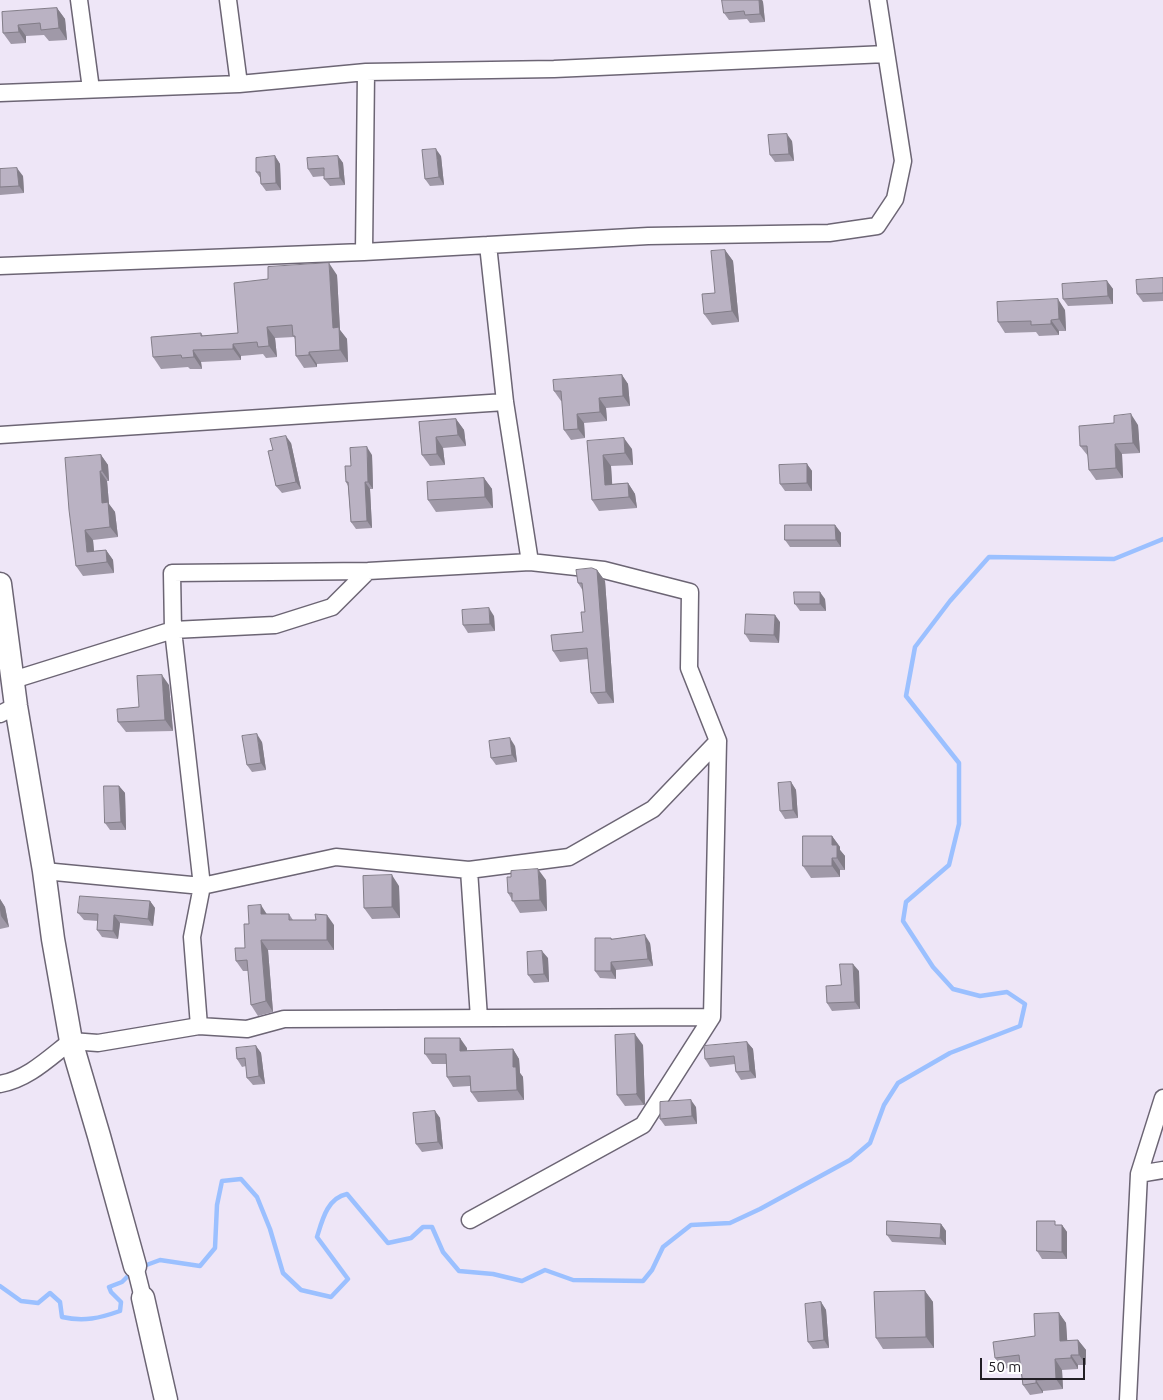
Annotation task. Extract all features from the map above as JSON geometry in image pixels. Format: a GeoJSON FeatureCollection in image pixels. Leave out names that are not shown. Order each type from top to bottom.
{"type":"FeatureCollection","features":[{"type":"Feature","properties":{"kind":"street"},"geometry":{"type":"LineString","coordinates":[[79,0],[91,89]]}},
{"type":"Feature","properties":{"kind":"street"},"geometry":{"type":"LineString","coordinates":[[228,0],[240,84]]}},
{"type":"Feature","properties":{"kind":"street"},"geometry":{"type":"LineString","coordinates":[[0,266],[364,252],[648,236],[829,234],[877,226],[895,199],[902,161],[878,0]]}},
{"type":"Feature","properties":{"kind":"street"},"geometry":{"type":"LineString","coordinates":[[0,93],[240,84],[366,72],[554,69],[886,54]]}},
{"type":"Feature","properties":{"kind":"street"},"geometry":{"type":"LineString","coordinates":[[364,252],[366,72]]}},
{"type":"Feature","properties":{"kind":"street"},"geometry":{"type":"LineString","coordinates":[[488,245],[505,402],[530,562]]}},
{"type":"Feature","properties":{"kind":"street"},"geometry":{"type":"LineString","coordinates":[[0,435],[505,402]]}},
{"type":"Feature","properties":{"kind":"street"},"geometry":{"type":"LineString","coordinates":[[199,1026],[192,938],[202,886],[173,630],[172,573],[368,571],[530,562],[604,570],[690,592],[690,668],[718,741],[712,1017],[643,1125],[470,1220]]}},
{"type":"Feature","properties":{"kind":"street"},"geometry":{"type":"LineString","coordinates":[[13,680],[173,630],[275,625],[332,607],[368,571]]}},
{"type":"Feature","properties":{"kind":"street"},"geometry":{"type":"LineString","coordinates":[[0,584],[13,680],[8,709],[44,871],[53,939],[71,1041],[144,1298],[166,1400]]}},
{"type":"Feature","properties":{"kind":"street"},"geometry":{"type":"LineString","coordinates":[[44,871],[202,886],[336,857],[469,870],[569,857],[653,809],[718,741]]}},
{"type":"Feature","properties":{"kind":"street"},"geometry":{"type":"LineString","coordinates":[[469,870],[479,1018]]}},
{"type":"Feature","properties":{"kind":"street"},"geometry":{"type":"LineString","coordinates":[[0,1084],[27,1075],[71,1041],[98,1043],[199,1026],[247,1028],[284,1019],[712,1017]]}},
{"type":"Feature","properties":{"kind":"street"},"geometry":{"type":"LineString","coordinates":[[1128,1400],[1139,1174],[1163,1098]]}},
{"type":"Feature","properties":{"kind":"street"},"geometry":{"type":"LineString","coordinates":[[1139,1174],[1163,1170]]}},
{"type":"Feature","properties":{"kind":"building"},"geometry":{"type":"Polygon","coordinates":[[[722,0],[759,0],[760,14],[745,15],[744,11],[724,13],[722,0]]]}},
{"type":"Feature","properties":{"kind":"building"},"geometry":{"type":"Polygon","coordinates":[[[57,8],[59,28],[41,30],[40,23],[18,25],[19,32],[3,33],[2,12],[57,8]]]}},
{"type":"Feature","properties":{"kind":"building"},"geometry":{"type":"Polygon","coordinates":[[[787,134],[789,154],[770,155],[768,135],[787,134]]]}},
{"type":"Feature","properties":{"kind":"building"},"geometry":{"type":"Polygon","coordinates":[[[436,149],[439,177],[425,179],[422,150],[436,149]]]}},
{"type":"Feature","properties":{"kind":"building"},"geometry":{"type":"Polygon","coordinates":[[[275,156],[276,183],[261,184],[260,172],[256,172],[256,158],[275,156]]]}},
{"type":"Feature","properties":{"kind":"building"},"geometry":{"type":"Polygon","coordinates":[[[338,156],[340,178],[324,179],[324,168],[308,169],[307,158],[338,156]]]}},
{"type":"Feature","properties":{"kind":"building"},"geometry":{"type":"Polygon","coordinates":[[[17,168],[19,186],[0,187],[0,169],[17,168]]]}},
{"type":"Feature","properties":{"kind":"building"},"geometry":{"type":"Polygon","coordinates":[[[725,250],[732,311],[704,314],[702,294],[715,293],[711,251],[725,250]]]}},
{"type":"Feature","properties":{"kind":"building"},"geometry":{"type":"Polygon","coordinates":[[[329,263],[333,328],[339,327],[340,350],[309,352],[309,355],[296,356],[295,336],[293,336],[292,325],[267,327],[269,346],[258,347],[257,342],[233,344],[233,349],[193,350],[194,357],[182,358],[181,355],[153,357],[151,337],[201,333],[201,336],[238,333],[234,283],[268,279],[268,267],[329,263]]]}},
{"type":"Feature","properties":{"kind":"building"},"geometry":{"type":"Polygon","coordinates":[[[1163,278],[1163,293],[1137,294],[1136,280],[1163,278]]]}},
{"type":"Feature","properties":{"kind":"building"},"geometry":{"type":"Polygon","coordinates":[[[1107,281],[1108,296],[1063,299],[1062,284],[1107,281]]]}},
{"type":"Feature","properties":{"kind":"building"},"geometry":{"type":"Polygon","coordinates":[[[1058,299],[1059,319],[1051,320],[1051,324],[1031,325],[1031,321],[998,322],[997,302],[1058,299]]]}},
{"type":"Feature","properties":{"kind":"building"},"geometry":{"type":"Polygon","coordinates":[[[622,375],[623,396],[599,398],[600,412],[577,414],[578,429],[564,430],[561,391],[554,391],[553,380],[622,375]]]}},
{"type":"Feature","properties":{"kind":"building"},"geometry":{"type":"Polygon","coordinates":[[[1131,414],[1133,443],[1115,444],[1116,468],[1089,470],[1087,446],[1080,446],[1079,426],[1114,423],[1114,416],[1131,414]]]}},
{"type":"Feature","properties":{"kind":"building"},"geometry":{"type":"Polygon","coordinates":[[[456,419],[458,435],[436,437],[437,454],[422,455],[419,422],[456,419]]]}},
{"type":"Feature","properties":{"kind":"building"},"geometry":{"type":"Polygon","coordinates":[[[286,436],[296,482],[276,486],[268,451],[273,450],[270,439],[286,436]]]}},
{"type":"Feature","properties":{"kind":"building"},"geometry":{"type":"Polygon","coordinates":[[[624,438],[625,453],[603,455],[605,485],[628,483],[629,497],[592,500],[587,441],[624,438]]]}},
{"type":"Feature","properties":{"kind":"building"},"geometry":{"type":"Polygon","coordinates":[[[367,447],[368,482],[365,482],[367,521],[351,522],[345,466],[351,466],[350,448],[367,447]]]}},
{"type":"Feature","properties":{"kind":"building"},"geometry":{"type":"Polygon","coordinates":[[[101,455],[102,503],[108,502],[110,527],[85,530],[87,552],[106,550],[107,562],[76,566],[65,458],[101,455]]]}},
{"type":"Feature","properties":{"kind":"building"},"geometry":{"type":"Polygon","coordinates":[[[807,464],[807,483],[780,484],[779,465],[807,464]]]}},
{"type":"Feature","properties":{"kind":"building"},"geometry":{"type":"Polygon","coordinates":[[[484,478],[485,497],[428,500],[427,482],[484,478]]]}},
{"type":"Feature","properties":{"kind":"building"},"geometry":{"type":"Polygon","coordinates":[[[785,525],[835,525],[836,540],[785,540],[785,525]]]}},
{"type":"Feature","properties":{"kind":"building"},"geometry":{"type":"Polygon","coordinates":[[[592,568],[597,570],[606,692],[591,693],[587,648],[553,651],[551,635],[583,632],[581,612],[585,612],[582,583],[578,583],[576,570],[592,568]]]}},
{"type":"Feature","properties":{"kind":"building"},"geometry":{"type":"Polygon","coordinates":[[[794,592],[820,592],[820,604],[795,604],[794,592]]]}},
{"type":"Feature","properties":{"kind":"building"},"geometry":{"type":"Polygon","coordinates":[[[489,608],[490,624],[463,625],[462,610],[489,608]]]}},
{"type":"Feature","properties":{"kind":"building"},"geometry":{"type":"Polygon","coordinates":[[[746,614],[775,615],[774,635],[745,634],[746,614]]]}},
{"type":"Feature","properties":{"kind":"building"},"geometry":{"type":"Polygon","coordinates":[[[162,675],[165,720],[118,722],[117,709],[139,707],[137,676],[162,675]]]}},
{"type":"Feature","properties":{"kind":"building"},"geometry":{"type":"Polygon","coordinates":[[[257,734],[261,763],[247,765],[242,736],[257,734]]]}},
{"type":"Feature","properties":{"kind":"building"},"geometry":{"type":"Polygon","coordinates":[[[510,738],[512,755],[491,758],[489,741],[510,738]]]}},
{"type":"Feature","properties":{"kind":"building"},"geometry":{"type":"Polygon","coordinates":[[[791,782],[793,810],[780,811],[778,783],[791,782]]]}},
{"type":"Feature","properties":{"kind":"building"},"geometry":{"type":"Polygon","coordinates":[[[104,786],[119,786],[121,822],[105,823],[104,786]]]}},
{"type":"Feature","properties":{"kind":"building"},"geometry":{"type":"Polygon","coordinates":[[[803,836],[832,836],[832,845],[837,845],[837,858],[832,858],[832,866],[803,866],[803,836]]]}},
{"type":"Feature","properties":{"kind":"building"},"geometry":{"type":"Polygon","coordinates":[[[538,869],[540,900],[512,901],[512,893],[508,893],[507,877],[511,877],[511,871],[538,869]]]}},
{"type":"Feature","properties":{"kind":"building"},"geometry":{"type":"Polygon","coordinates":[[[392,875],[392,907],[364,908],[363,876],[392,875]]]}},
{"type":"Feature","properties":{"kind":"building"},"geometry":{"type":"Polygon","coordinates":[[[80,896],[150,901],[148,919],[114,915],[113,931],[97,930],[98,914],[78,913],[80,896]]]}},
{"type":"Feature","properties":{"kind":"building"},"geometry":{"type":"Polygon","coordinates":[[[261,905],[261,914],[289,914],[289,920],[316,920],[315,914],[327,915],[327,940],[261,940],[266,1001],[251,1005],[247,960],[236,961],[235,948],[245,948],[244,924],[249,924],[248,906],[261,905]]]}},
{"type":"Feature","properties":{"kind":"building"},"geometry":{"type":"Polygon","coordinates":[[[645,935],[648,959],[611,962],[611,971],[595,971],[595,938],[611,939],[645,935]]]}},
{"type":"Feature","properties":{"kind":"building"},"geometry":{"type":"Polygon","coordinates":[[[542,951],[544,974],[528,975],[527,952],[542,951]]]}},
{"type":"Feature","properties":{"kind":"building"},"geometry":{"type":"Polygon","coordinates":[[[840,964],[853,964],[855,1002],[827,1003],[826,986],[841,985],[840,964]]]}},
{"type":"Feature","properties":{"kind":"building"},"geometry":{"type":"Polygon","coordinates":[[[635,1034],[637,1093],[617,1095],[615,1035],[635,1034]]]}},
{"type":"Feature","properties":{"kind":"building"},"geometry":{"type":"Polygon","coordinates":[[[425,1038],[460,1038],[460,1051],[513,1049],[513,1067],[516,1067],[517,1090],[471,1092],[470,1076],[447,1077],[446,1054],[425,1054],[425,1038]]]}},
{"type":"Feature","properties":{"kind":"building"},"geometry":{"type":"Polygon","coordinates":[[[747,1042],[750,1071],[736,1072],[734,1056],[705,1059],[704,1046],[747,1042]]]}},
{"type":"Feature","properties":{"kind":"building"},"geometry":{"type":"Polygon","coordinates":[[[256,1046],[259,1076],[247,1078],[245,1058],[237,1059],[236,1048],[256,1046]]]}},
{"type":"Feature","properties":{"kind":"building"},"geometry":{"type":"Polygon","coordinates":[[[691,1100],[692,1116],[660,1119],[660,1102],[691,1100]]]}},
{"type":"Feature","properties":{"kind":"building"},"geometry":{"type":"Polygon","coordinates":[[[435,1111],[438,1142],[416,1144],[413,1113],[435,1111]]]}},
{"type":"Feature","properties":{"kind":"building"},"geometry":{"type":"Polygon","coordinates":[[[887,1221],[941,1224],[940,1238],[887,1235],[887,1221]]]}},
{"type":"Feature","properties":{"kind":"building"},"geometry":{"type":"Polygon","coordinates":[[[1037,1221],[1055,1221],[1055,1225],[1062,1225],[1062,1252],[1037,1251],[1037,1221]]]}},
{"type":"Feature","properties":{"kind":"building"},"geometry":{"type":"Polygon","coordinates":[[[925,1291],[926,1337],[876,1338],[874,1292],[925,1291]]]}},
{"type":"Feature","properties":{"kind":"building"},"geometry":{"type":"Polygon","coordinates":[[[821,1302],[824,1340],[808,1342],[805,1304],[821,1302]]]}},
{"type":"Feature","properties":{"kind":"building"},"geometry":{"type":"Polygon","coordinates":[[[1059,1313],[1060,1341],[1078,1340],[1079,1355],[1071,1355],[1071,1358],[1055,1359],[1056,1379],[1036,1380],[1036,1383],[1023,1385],[1019,1355],[995,1358],[993,1342],[1035,1336],[1034,1314],[1059,1313]]]}},
{"type":"Feature","properties":{"kind":"waterway"},"geometry":{"type":"LineString","coordinates":[[141,1267],[160,1260],[200,1266],[215,1248],[217,1205],[222,1181],[241,1179],[257,1197],[270,1229],[283,1273],[301,1290],[331,1297],[348,1279],[317,1237],[323,1217],[330,1205],[340,1196],[347,1194],[388,1243],[411,1238],[423,1227],[432,1227],[443,1252],[459,1271],[493,1274],[522,1281],[545,1270],[573,1280],[643,1281],[652,1270],[663,1247],[691,1225],[730,1223],[760,1209],[850,1160],[870,1143],[884,1105],[898,1083],[950,1053],[1020,1026],[1025,1004],[1007,992],[980,996],[953,989],[933,967],[903,921],[906,902],[949,865],[959,824],[959,763],[906,696],[915,647],[950,601],[989,557],[1114,559],[1163,539]]}},
{"type":"Feature","properties":{"kind":"waterway"},"geometry":{"type":"LineString","coordinates":[[0,1286],[21,1301],[38,1303],[50,1293],[60,1302],[62,1317],[92,1318],[120,1311],[121,1302],[111,1292],[109,1287],[122,1282],[132,1272]]}}]}
